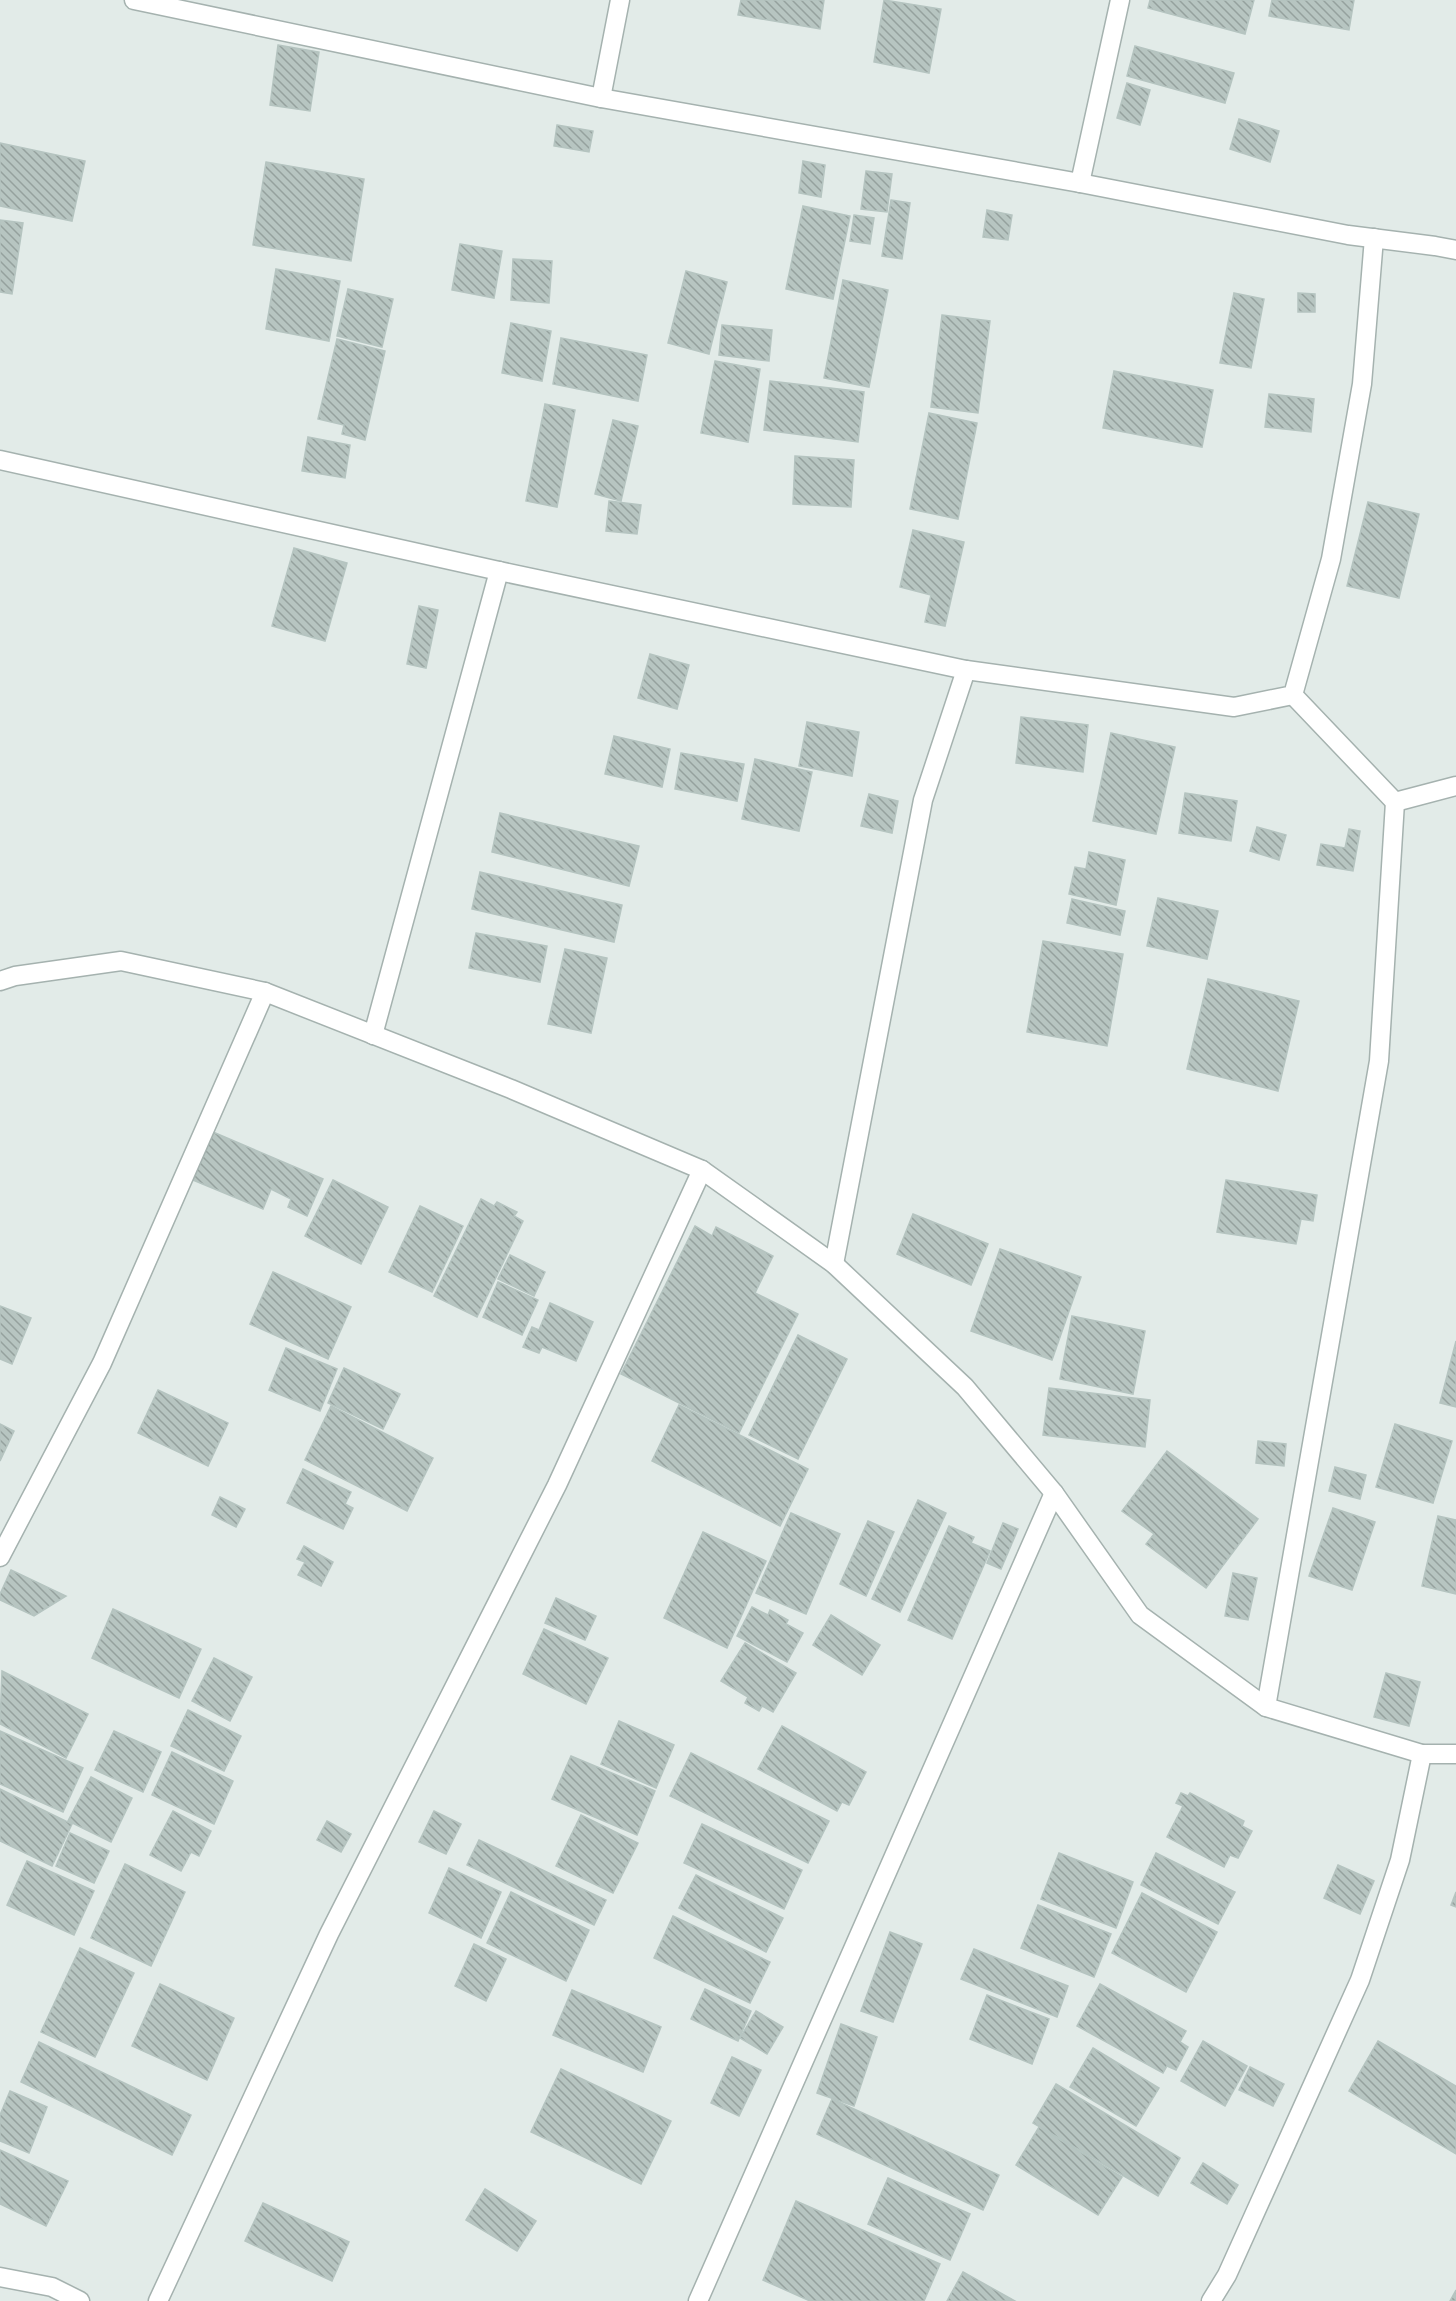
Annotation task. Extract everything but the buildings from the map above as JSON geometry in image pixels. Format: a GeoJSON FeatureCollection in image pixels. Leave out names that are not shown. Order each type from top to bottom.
{"type":"FeatureCollection","features":[{"type":"Feature","properties":{"kind":"street"},"geometry":{"type":"LineString","coordinates":[[134,0],[601,98],[1080,183],[1348,235],[1456,250]]}},
{"type":"Feature","properties":{"kind":"street"},"geometry":{"type":"LineString","coordinates":[[601,98],[620,0]]}},
{"type":"Feature","properties":{"kind":"street"},"geometry":{"type":"LineString","coordinates":[[1080,183],[1120,0]]}},
{"type":"Feature","properties":{"kind":"street"},"geometry":{"type":"LineString","coordinates":[[1293,695],[1331,559],[1362,384],[1374,238]]}},
{"type":"Feature","properties":{"kind":"street"},"geometry":{"type":"LineString","coordinates":[[0,460],[499,571],[966,670],[1233,706],[1293,695]]}},
{"type":"Feature","properties":{"kind":"street"},"geometry":{"type":"LineString","coordinates":[[373,1035],[499,571]]}},
{"type":"Feature","properties":{"kind":"street"},"geometry":{"type":"LineString","coordinates":[[834,1264],[923,800],[966,670]]}},
{"type":"Feature","properties":{"kind":"street"},"geometry":{"type":"LineString","coordinates":[[1266,1707],[1379,1061],[1395,802],[1293,695]]}},
{"type":"Feature","properties":{"kind":"street"},"geometry":{"type":"LineString","coordinates":[[1395,802],[1456,786]]}},
{"type":"Feature","properties":{"kind":"street"},"geometry":{"type":"LineString","coordinates":[[0,981],[15,976],[121,961],[265,992],[511,1089],[702,1170],[834,1264],[965,1387],[1054,1493],[1140,1615],[1266,1707],[1422,1754],[1456,1754]]}},
{"type":"Feature","properties":{"kind":"street"},"geometry":{"type":"LineString","coordinates":[[0,1557],[102,1363],[265,992]]}},
{"type":"Feature","properties":{"kind":"street"},"geometry":{"type":"LineString","coordinates":[[158,2301],[329,1934],[557,1485],[702,1170]]}},
{"type":"Feature","properties":{"kind":"street"},"geometry":{"type":"LineString","coordinates":[[698,2301],[1054,1493]]}},
{"type":"Feature","properties":{"kind":"street"},"geometry":{"type":"LineString","coordinates":[[1211,2301],[1227,2275],[1360,1980],[1400,1860],[1422,1754]]}},
{"type":"Feature","properties":{"kind":"street"},"geometry":{"type":"LineString","coordinates":[[0,2277],[52,2287],[80,2301]]}}]}
